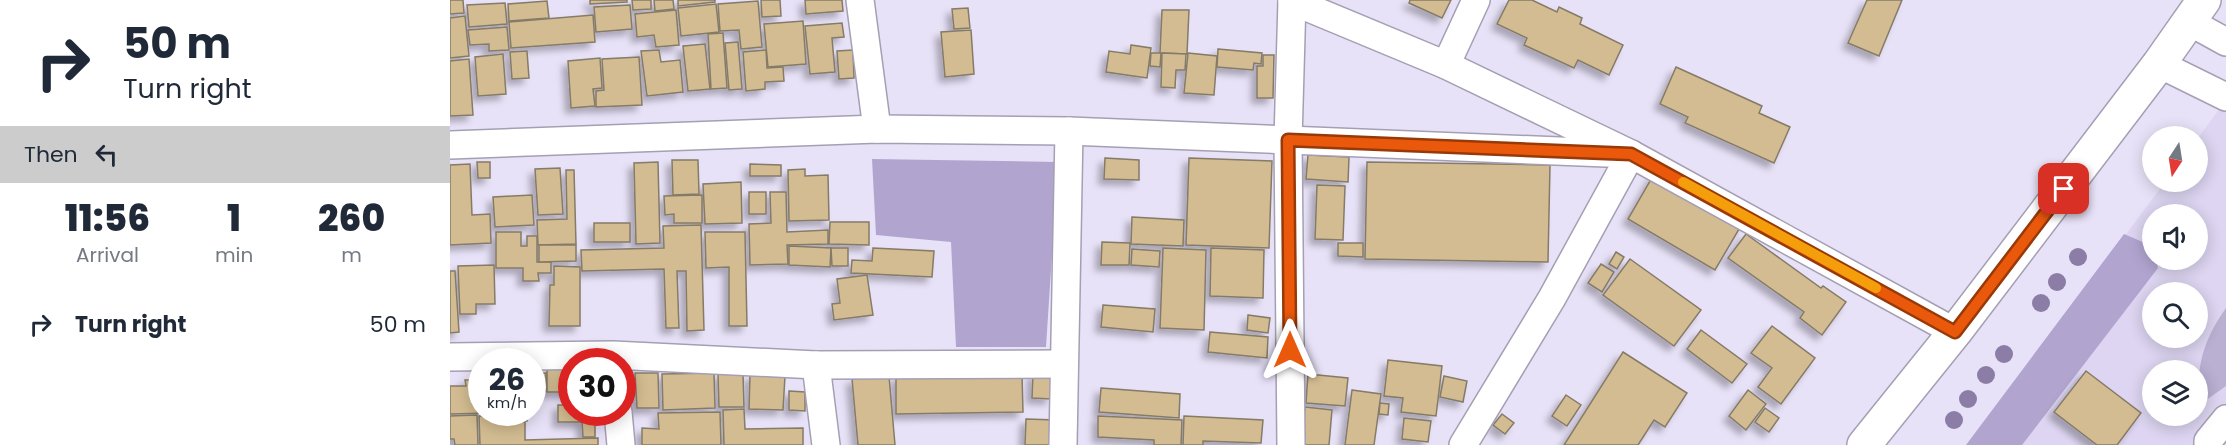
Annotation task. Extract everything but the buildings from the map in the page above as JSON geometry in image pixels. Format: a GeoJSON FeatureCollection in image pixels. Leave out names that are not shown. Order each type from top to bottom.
{"type":"FeatureCollection","features":[{"type":"Feature","properties":{"kind":"highway"},"geometry":{"type":"LineString","coordinates":[[1864,445],[1955,332],[2159,64],[2196,11]]}},
{"type":"Feature","properties":{"kind":"street"},"geometry":{"type":"LineString","coordinates":[[860,0],[877,129]]}},
{"type":"Feature","properties":{"kind":"street"},"geometry":{"type":"LineString","coordinates":[[1291,445],[1288,140],[1292,0],[1446,65],[1631,154],[1955,332]]}},
{"type":"Feature","properties":{"kind":"street"},"geometry":{"type":"LineString","coordinates":[[1446,65],[1476,0]]}},
{"type":"Feature","properties":{"kind":"street"},"geometry":{"type":"LineString","coordinates":[[2196,11],[2226,42]]}},
{"type":"Feature","properties":{"kind":"street"},"geometry":{"type":"LineString","coordinates":[[2159,64],[2226,97]]}},
{"type":"Feature","properties":{"kind":"street"},"geometry":{"type":"LineString","coordinates":[[450,145],[877,129],[1069,131],[1631,154]]}},
{"type":"Feature","properties":{"kind":"street"},"geometry":{"type":"LineString","coordinates":[[1063,445],[1069,131]]}},
{"type":"Feature","properties":{"kind":"street"},"geometry":{"type":"LineString","coordinates":[[1463,445],[1552,298],[1631,154]]}},
{"type":"Feature","properties":{"kind":"street"},"geometry":{"type":"LineString","coordinates":[[450,357],[558,358]]}},
{"type":"Feature","properties":{"kind":"street"},"geometry":{"type":"LineString","coordinates":[[636,359],[816,365],[1064,364]]}},
{"type":"Feature","properties":{"kind":"street"},"geometry":{"type":"LineString","coordinates":[[816,365],[826,445]]}},
{"type":"Feature","properties":{"kind":"street"},"geometry":{"type":"LineString","coordinates":[[2208,445],[2208,441],[2226,419]]}},
{"type":"Feature","properties":{"kind":"street"},"geometry":{"type":"LineString","coordinates":[[619,426],[621,445]]}},
{"type":"Feature","properties":{"kind":"shaded area"},"geometry":{"type":"Polygon","coordinates":[[[2226,100],[2226,445],[1969,445],[2142,213],[2142,270],[2208,270],[2208,204],[2149,204],[2158,192],[2208,192],[2207,126],[2226,100]]]}},
{"type":"Feature","properties":{"kind":"shaded area"},"geometry":{"type":"Polygon","coordinates":[[[872,159],[1058,162],[1046,347],[956,347],[951,242],[876,235],[872,159]]]}},
{"type":"Feature","properties":{"kind":"shaded area"},"geometry":{"type":"Polygon","coordinates":[[[2124,234],[2142,242],[2142,270],[2156,270],[2147,282],[2142,282],[2142,289],[2022,445],[1966,445],[2124,234]]]}},
{"type":"Feature","properties":{"kind":"shaded area"},"geometry":{"type":"Polygon","coordinates":[[[2226,308],[2226,386],[2208,399],[2208,360],[2202,360],[2205,348],[2208,348],[2208,339],[2226,308]]]}},
{"type":"Feature","properties":{"kind":"slow traffic"},"geometry":{"type":"LineString","coordinates":[[1683,182],[1876,288]]}},
{"type":"Feature","properties":{"kind":"route"},"geometry":{"type":"LineString","coordinates":[[1290,350],[1288,140],[1631,154],[1955,332],[2064,189]]}}]}
